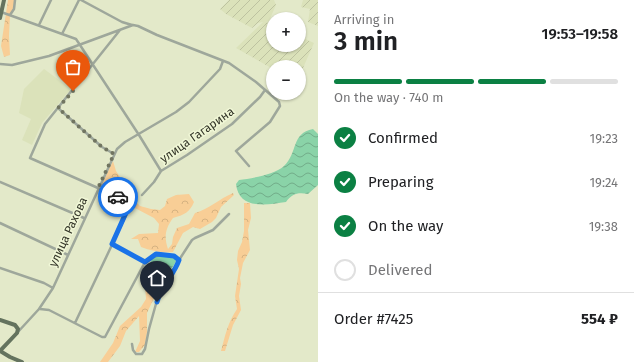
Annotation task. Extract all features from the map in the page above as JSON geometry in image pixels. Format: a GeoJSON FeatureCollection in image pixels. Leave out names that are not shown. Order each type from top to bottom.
{"type":"FeatureCollection","features":[{"type":"Feature","properties":{"kind":"main road"},"geometry":{"type":"LineString","coordinates":[[0,18],[4,0]]}},
{"type":"Feature","properties":{"kind":"main road"},"geometry":{"type":"LineString","coordinates":[[0,320],[15,325],[18,328],[17,333],[0,351],[7,356]]}},
{"type":"Feature","properties":{"kind":"main road"},"geometry":{"type":"LineString","coordinates":[[6,346],[5,350],[7,356]]}},
{"type":"Feature","properties":{"kind":"main road"},"geometry":{"type":"LineString","coordinates":[[0,355],[22,362]]}},
{"type":"Feature","properties":{"kind":"street"},"geometry":{"type":"LineString","coordinates":[[10,15],[14,9],[15,0]]}},
{"type":"Feature","properties":{"kind":"street"},"geometry":{"type":"LineString","coordinates":[[39,25],[51,0]]}},
{"type":"Feature","properties":{"kind":"street"},"geometry":{"type":"LineString","coordinates":[[62,34],[80,0],[122,22],[138,26],[229,63],[256,82],[279,102],[280,108],[270,122],[236,150],[249,166]]}},
{"type":"Feature","properties":{"kind":"street"},"geometry":{"type":"LineString","coordinates":[[1,9],[10,15],[78,41],[161,171]]}},
{"type":"Feature","properties":{"kind":"street"},"geometry":{"type":"LineString","coordinates":[[0,64],[12,65],[49,56],[133,25]]}},
{"type":"Feature","properties":{"kind":"street"},"geometry":{"type":"LineString","coordinates":[[75,323],[129,206],[128,202],[30,158],[42,129],[120,30]]}},
{"type":"Feature","properties":{"kind":"street","name":"улица Рахова"},"geometry":{"type":"LineString","coordinates":[[17,333],[39,309],[53,288],[117,149],[125,142],[176,112],[189,102],[220,69],[223,61]]}},
{"type":"Feature","properties":{"kind":"street","name":"улица Гагарина"},"geometry":{"type":"LineString","coordinates":[[142,195],[154,182],[161,171],[232,124],[260,97],[265,90]]}},
{"type":"Feature","properties":{"kind":"street"},"geometry":{"type":"LineString","coordinates":[[58,108],[102,147],[114,154]]}},
{"type":"Feature","properties":{"kind":"street"},"geometry":{"type":"LineString","coordinates":[[0,182],[84,218]]}},
{"type":"Feature","properties":{"kind":"street"},"geometry":{"type":"LineString","coordinates":[[132,344],[133,350],[138,355],[143,352],[147,346],[149,329],[159,293],[192,240],[213,230],[229,214]]}},
{"type":"Feature","properties":{"kind":"street"},"geometry":{"type":"LineString","coordinates":[[0,223],[68,255]]}},
{"type":"Feature","properties":{"kind":"street"},"geometry":{"type":"LineString","coordinates":[[112,244],[145,262]]}},
{"type":"Feature","properties":{"kind":"street"},"geometry":{"type":"LineString","coordinates":[[39,309],[49,310],[102,337],[105,337],[145,262],[156,254],[174,256],[179,260]]}},
{"type":"Feature","properties":{"kind":"street"},"geometry":{"type":"LineString","coordinates":[[0,268],[53,288]]}},
{"type":"Feature","properties":{"kind":"street"},"geometry":{"type":"LineString","coordinates":[[15,325],[25,325]]}},
{"type":"Feature","properties":{"kind":"shaded area"},"geometry":{"type":"Polygon","coordinates":[[[229,0],[274,0],[276,5],[273,12],[266,12],[266,52],[306,52],[306,39],[314,43],[306,61],[266,60],[266,65],[236,48],[263,22],[258,23],[252,28],[226,14],[220,9],[229,0]]]}},
{"type":"Feature","properties":{"kind":"shaded area"},"geometry":{"type":"Polygon","coordinates":[[[303,0],[318,0],[318,26],[308,22],[310,9],[301,7],[303,0]]]}},
{"type":"Feature","properties":{"kind":"shaded area"},"geometry":{"type":"Polygon","coordinates":[[[44,69],[71,89],[42,123],[32,145],[22,140],[31,119],[19,113],[24,89],[44,69]]]}},
{"type":"Feature","properties":{"kind":"green space"},"geometry":{"type":"Polygon","coordinates":[[[8,0],[15,0],[14,9],[10,15],[10,55],[4,57],[1,46],[8,0]]]}},
{"type":"Feature","properties":{"kind":"green space"},"geometry":{"type":"Polygon","coordinates":[[[113,161],[116,171],[122,180],[123,188],[140,206],[160,210],[165,206],[167,199],[176,195],[189,194],[194,202],[188,211],[173,218],[170,222],[166,233],[168,249],[172,244],[177,228],[189,224],[195,213],[233,193],[234,195],[221,207],[216,218],[212,222],[200,229],[193,227],[183,233],[173,252],[149,250],[141,247],[138,239],[131,239],[139,234],[158,233],[159,224],[154,218],[133,207],[126,199],[101,186],[113,161]]]}},
{"type":"Feature","properties":{"kind":"green space"},"geometry":{"type":"Polygon","coordinates":[[[244,203],[250,203],[251,218],[248,230],[250,250],[243,263],[240,278],[241,284],[239,296],[241,310],[233,325],[225,351],[221,351],[229,324],[237,309],[235,296],[239,269],[237,260],[244,231],[244,203]]]}},
{"type":"Feature","properties":{"kind":"green space"},"geometry":{"type":"Polygon","coordinates":[[[149,282],[156,286],[154,298],[147,313],[145,345],[139,352],[135,352],[140,341],[139,316],[126,331],[120,346],[108,362],[100,362],[113,343],[120,326],[141,307],[146,299],[145,286],[149,282]]]}},
{"type":"Feature","properties":{"kind":"water"},"geometry":{"type":"Polygon","coordinates":[[[313,129],[318,134],[318,185],[308,194],[296,194],[286,202],[255,204],[242,198],[238,192],[236,184],[239,180],[263,176],[280,169],[288,161],[301,135],[306,131],[313,129]]]}},
{"type":"Feature","properties":{"kind":"water"},"geometry":{"type":"Polygon","coordinates":[[[156,255],[175,258],[176,261],[158,284],[153,283],[149,277],[151,271],[149,267],[150,263],[156,255]]]}},
{"type":"Feature","properties":{"kind":"way so far"},"geometry":{"type":"LineString","coordinates":[[73,91],[58,108],[102,147],[114,154],[98,188],[118,197]]}},
{"type":"Feature","properties":{"kind":"route"},"geometry":{"type":"LineString","coordinates":[[118,197],[128,202],[129,206],[112,244],[145,262],[154,254],[174,256],[179,260],[172,274],[159,293],[157,302]]}}]}
